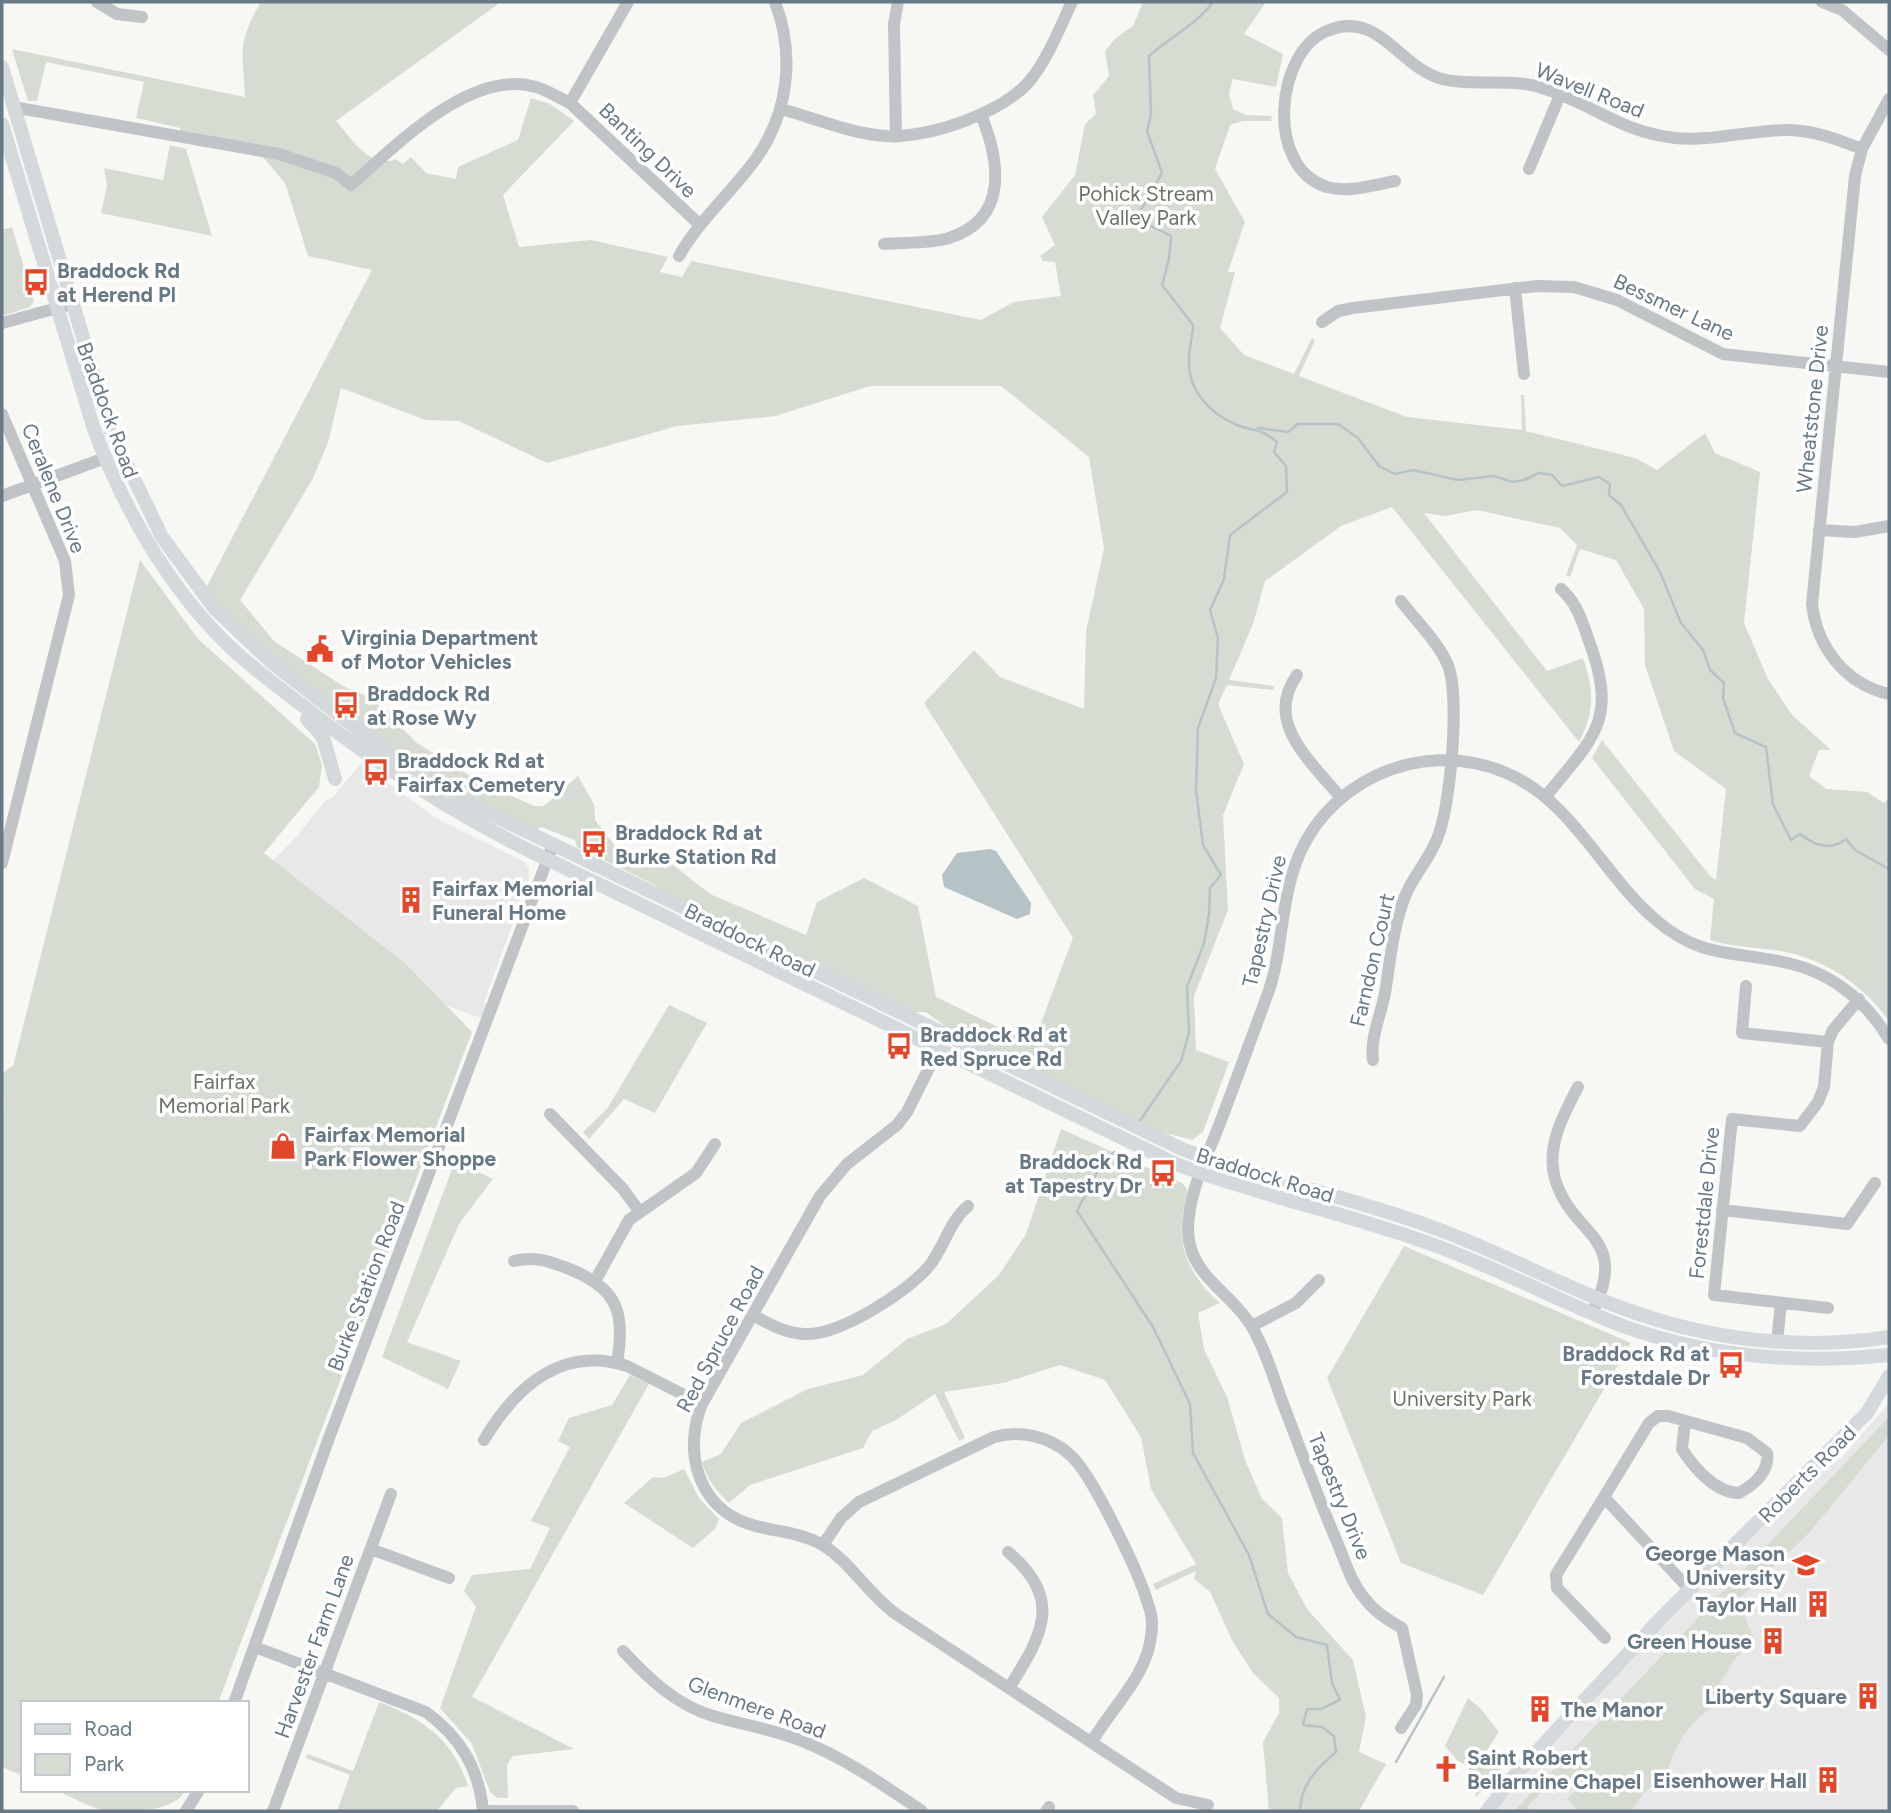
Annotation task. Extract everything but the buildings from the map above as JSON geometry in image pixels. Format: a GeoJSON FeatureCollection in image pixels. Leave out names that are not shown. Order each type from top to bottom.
{"type":"FeatureCollection","features":[{"type":"Feature","properties":{"kind":"main road","name":"Braddock Road"},"geometry":{"type":"LineString","coordinates":[[2,67],[72,304],[120,454],[162,537],[179,563],[230,625],[271,663],[352,725],[451,794],[1147,1133],[1206,1158],[1267,1179],[1431,1226],[1599,1298],[1677,1326],[1777,1342],[1845,1342],[1889,1337]]}},
{"type":"Feature","properties":{"kind":"main road","name":"Braddock Road"},"geometry":{"type":"LineString","coordinates":[[2,124],[56,308],[105,458],[144,534],[184,594],[228,645],[406,783],[452,811],[547,860],[1118,1137],[1200,1173],[1430,1243],[1592,1314],[1650,1336],[1755,1356],[1825,1359],[1889,1355]]}},
{"type":"Feature","properties":{"kind":"main road"},"geometry":{"type":"LineString","coordinates":[[270,680],[319,731],[329,752],[335,779]]}},
{"type":"Feature","properties":{"kind":"main road"},"geometry":{"type":"LineString","coordinates":[[352,725],[372,723],[386,717]]}},
{"type":"Feature","properties":{"kind":"main road","name":"Roberts Road"},"geometry":{"type":"LineString","coordinates":[[1487,1811],[1513,1777],[1690,1590],[1867,1413],[1889,1376]]}},
{"type":"Feature","properties":{"kind":"street"},"geometry":{"type":"LineString","coordinates":[[97,2],[117,14],[142,17]]}},
{"type":"Feature","properties":{"kind":"street","name":"Banting Drive"},"geometry":{"type":"LineString","coordinates":[[570,103],[628,2]]}},
{"type":"Feature","properties":{"kind":"street"},"geometry":{"type":"LineString","coordinates":[[679,256],[699,224],[757,158],[781,109],[786,83],[786,48],[775,2]]}},
{"type":"Feature","properties":{"kind":"street"},"geometry":{"type":"LineString","coordinates":[[896,137],[894,24],[898,2]]}},
{"type":"Feature","properties":{"kind":"street"},"geometry":{"type":"LineString","coordinates":[[781,109],[877,135],[896,137],[981,115],[1012,99],[1033,77],[1072,2]]}},
{"type":"Feature","properties":{"kind":"street"},"geometry":{"type":"LineString","coordinates":[[1822,2],[1845,6],[1889,50]]}},
{"type":"Feature","properties":{"kind":"street","name":"Wavell Road"},"geometry":{"type":"LineString","coordinates":[[1395,181],[1352,189],[1331,188],[1307,176],[1290,155],[1284,123],[1293,67],[1303,48],[1326,31],[1348,26],[1374,31],[1419,69],[1436,77],[1458,82],[1519,83],[1560,94],[1617,124],[1657,136],[1700,139],[1794,130],[1818,134],[1862,149]]}},
{"type":"Feature","properties":{"kind":"street","name":"Banting Drive"},"geometry":{"type":"LineString","coordinates":[[13,107],[279,154],[336,173],[351,185],[417,127],[457,102],[496,86],[536,87],[570,103],[699,224]]}},
{"type":"Feature","properties":{"kind":"street"},"geometry":{"type":"LineString","coordinates":[[1529,169],[1560,94]]}},
{"type":"Feature","properties":{"kind":"street","name":"Wheatstone Drive"},"geometry":{"type":"LineString","coordinates":[[1889,99],[1862,149],[1853,194],[1812,604],[1820,637],[1845,671],[1870,687],[1889,694]]}},
{"type":"Feature","properties":{"kind":"street"},"geometry":{"type":"LineString","coordinates":[[884,244],[953,236],[970,227],[985,211],[992,198],[997,172],[994,151],[981,115]]}},
{"type":"Feature","properties":{"kind":"street","name":"Bessmer Lane"},"geometry":{"type":"LineString","coordinates":[[1322,322],[1338,312],[1353,308],[1553,285],[1592,291],[1723,354],[1889,372]]}},
{"type":"Feature","properties":{"kind":"street"},"geometry":{"type":"LineString","coordinates":[[1515,288],[1524,374]]}},
{"type":"Feature","properties":{"kind":"street"},"geometry":{"type":"LineString","coordinates":[[2,323],[72,304]]}},
{"type":"Feature","properties":{"kind":"street","name":"Ceralene Drive"},"geometry":{"type":"LineString","coordinates":[[2,414],[65,561],[69,595],[5,837],[2,863]]}},
{"type":"Feature","properties":{"kind":"street"},"geometry":{"type":"LineString","coordinates":[[2,496],[105,458]]}},
{"type":"Feature","properties":{"kind":"street"},"geometry":{"type":"LineString","coordinates":[[1819,530],[1855,532],[1889,526]]}},
{"type":"Feature","properties":{"kind":"street"},"geometry":{"type":"LineString","coordinates":[[1546,796],[1592,738],[1600,723],[1604,698],[1601,674],[1577,607],[1561,589]]}},
{"type":"Feature","properties":{"kind":"street","name":"Farndon Court"},"geometry":{"type":"LineString","coordinates":[[1373,1060],[1371,1047],[1381,1012],[1398,921],[1406,892],[1433,849],[1442,825],[1450,760],[1453,694],[1451,674],[1443,656],[1401,601]]}},
{"type":"Feature","properties":{"kind":"street"},"geometry":{"type":"LineString","coordinates":[[1297,676],[1284,701],[1289,732],[1341,798]]}},
{"type":"Feature","properties":{"kind":"street","name":"Tapestry Drive"},"geometry":{"type":"LineString","coordinates":[[1401,1728],[1416,1705],[1417,1695],[1402,1628],[1376,1611],[1358,1590],[1252,1326],[1239,1307],[1212,1284],[1191,1251],[1189,1214],[1200,1173],[1269,992],[1295,865],[1312,831],[1341,798],[1371,777],[1392,768],[1431,760],[1450,760],[1502,771],[1546,796],[1644,910],[1672,933],[1720,954],[1799,966],[1839,984],[1859,999],[1889,1039]]}},
{"type":"Feature","properties":{"kind":"street","name":"Burke Station Road"},"geometry":{"type":"LineString","coordinates":[[235,1701],[338,1414],[554,844]]}},
{"type":"Feature","properties":{"kind":"street"},"geometry":{"type":"LineString","coordinates":[[1746,986],[1742,1033],[1828,1042]]}},
{"type":"Feature","properties":{"kind":"street","name":"Forestdale Drive"},"geometry":{"type":"LineString","coordinates":[[1781,1303],[1714,1295],[1732,1119],[1800,1126],[1818,1102],[1824,1087],[1828,1042],[1833,1030],[1859,999]]}},
{"type":"Feature","properties":{"kind":"street","name":"Red Spruce Road"},"geometry":{"type":"LineString","coordinates":[[945,1035],[907,1112],[897,1125],[847,1164],[820,1196],[702,1404],[694,1428],[692,1453],[699,1479],[713,1500],[743,1522],[791,1532],[823,1545],[886,1607],[1176,1798],[1208,1805]]}},
{"type":"Feature","properties":{"kind":"street"},"geometry":{"type":"LineString","coordinates":[[1578,1087],[1556,1133],[1553,1163],[1555,1179],[1563,1196],[1601,1247],[1607,1273],[1592,1314]]}},
{"type":"Feature","properties":{"kind":"street"},"geometry":{"type":"LineString","coordinates":[[550,1114],[623,1189],[639,1212]]}},
{"type":"Feature","properties":{"kind":"street"},"geometry":{"type":"LineString","coordinates":[[595,1281],[618,1236],[639,1212],[696,1174],[715,1144]]}},
{"type":"Feature","properties":{"kind":"street"},"geometry":{"type":"LineString","coordinates":[[1722,1209],[1847,1224],[1875,1183]]}},
{"type":"Feature","properties":{"kind":"street"},"geometry":{"type":"LineString","coordinates":[[753,1315],[796,1334],[818,1334],[840,1327],[918,1277],[937,1254],[952,1223],[968,1206]]}},
{"type":"Feature","properties":{"kind":"street"},"geometry":{"type":"LineString","coordinates":[[514,1261],[529,1257],[544,1259],[595,1281],[610,1296],[620,1320],[617,1362]]}},
{"type":"Feature","properties":{"kind":"street"},"geometry":{"type":"LineString","coordinates":[[1252,1326],[1296,1303],[1319,1280]]}},
{"type":"Feature","properties":{"kind":"street"},"geometry":{"type":"LineString","coordinates":[[1777,1342],[1781,1303],[1828,1308]]}},
{"type":"Feature","properties":{"kind":"street"},"geometry":{"type":"LineString","coordinates":[[484,1440],[510,1400],[538,1377],[575,1364],[617,1362],[649,1375],[702,1404]]}},
{"type":"Feature","properties":{"kind":"street"},"geometry":{"type":"LineString","coordinates":[[1605,1638],[1557,1588],[1556,1575],[1649,1423],[1658,1416],[1685,1421],[1747,1438],[1767,1453],[1768,1462],[1763,1472],[1739,1493],[1730,1493],[1715,1485],[1682,1450],[1685,1421]]}},
{"type":"Feature","properties":{"kind":"street"},"geometry":{"type":"LineString","coordinates":[[823,1545],[841,1518],[859,1502],[994,1437],[1018,1434],[1036,1437],[1068,1453],[1092,1483],[1146,1597],[1152,1620],[1150,1644],[1143,1664],[1092,1742]]}},
{"type":"Feature","properties":{"kind":"street","name":"Harvester Farm Lane"},"geometry":{"type":"LineString","coordinates":[[274,1811],[391,1494]]}},
{"type":"Feature","properties":{"kind":"street"},"geometry":{"type":"LineString","coordinates":[[1605,1496],[1690,1590]]}},
{"type":"Feature","properties":{"kind":"street"},"geometry":{"type":"LineString","coordinates":[[371,1549],[449,1578]]}},
{"type":"Feature","properties":{"kind":"street"},"geometry":{"type":"LineString","coordinates":[[1008,1552],[1028,1572],[1040,1599],[1043,1618],[1037,1643],[1009,1688]]}},
{"type":"Feature","properties":{"kind":"street"},"geometry":{"type":"LineString","coordinates":[[255,1647],[410,1703],[440,1722],[469,1759],[477,1778],[483,1811],[573,1811]]}},
{"type":"Feature","properties":{"kind":"street","name":"Glenmere Road"},"geometry":{"type":"LineString","coordinates":[[623,1651],[652,1681],[682,1703],[713,1716],[784,1733],[813,1746],[866,1773],[922,1811]]}},
{"type":"Feature","properties":{"kind":"street"},"geometry":{"type":"LineString","coordinates":[[186,1811],[198,1792]]}},
{"type":"Feature","properties":{"kind":"shaded area"},"geometry":{"type":"Polygon","coordinates":[[[361,763],[434,817],[524,862],[529,868],[529,879],[484,1002],[492,1005],[486,1020],[389,984],[259,875],[297,836],[325,801],[333,797],[361,763]]]}},
{"type":"Feature","properties":{"kind":"shaded area"},"geometry":{"type":"Polygon","coordinates":[[[990,849],[996,851],[1031,903],[1030,914],[1017,919],[944,887],[942,875],[957,853],[990,849]]]}},
{"type":"Feature","properties":{"kind":"shaded area","name":"George Mason University"},"geometry":{"type":"Polygon","coordinates":[[[1889,1403],[1889,1811],[1495,1811],[1518,1781],[1571,1726],[1635,1651],[1810,1480],[1842,1457],[1889,1403]]]}},
{"type":"Feature","properties":{"kind":"green space","name":"Pohick Stream Valley Park"},"geometry":{"type":"Polygon","coordinates":[[[261,2],[501,2],[336,121],[362,150],[378,160],[396,159],[403,164],[411,157],[426,173],[456,179],[458,167],[518,140],[531,98],[550,104],[574,121],[503,195],[519,247],[591,240],[668,257],[660,272],[682,277],[691,261],[981,320],[1014,302],[1061,296],[1055,262],[1043,261],[1040,256],[1055,245],[1042,217],[1075,175],[1085,124],[1096,114],[1093,95],[1109,76],[1105,51],[1116,38],[1133,26],[1143,2],[1266,2],[1244,34],[1283,54],[1276,87],[1233,79],[1229,93],[1233,109],[1246,115],[1272,116],[1271,121],[1243,121],[1230,125],[1215,169],[1245,222],[1228,272],[1235,272],[1220,328],[1244,355],[1294,374],[1312,338],[1315,340],[1299,376],[1407,417],[1522,430],[1521,395],[1524,395],[1526,431],[1635,458],[1657,470],[1705,433],[1715,453],[1760,472],[1744,623],[1768,679],[1792,715],[1831,750],[1819,750],[1809,776],[1827,789],[1867,792],[1884,803],[1889,798],[1889,1021],[1856,986],[1816,962],[1786,952],[1710,940],[1714,899],[1695,889],[1592,758],[1602,740],[1710,876],[1716,880],[1726,789],[1674,751],[1645,665],[1644,609],[1616,560],[1580,549],[1570,577],[1566,575],[1577,545],[1560,528],[1477,510],[1445,516],[1424,513],[1547,671],[1583,658],[1591,690],[1590,711],[1584,731],[1579,742],[1392,507],[1341,526],[1265,581],[1253,624],[1229,680],[1274,686],[1273,690],[1227,685],[1218,704],[1244,764],[1223,815],[1228,910],[1194,996],[1196,1050],[1229,1062],[1203,1132],[1192,1140],[1161,1132],[961,1038],[926,1012],[908,1012],[681,902],[651,883],[577,847],[575,840],[541,827],[535,830],[448,783],[358,724],[315,692],[238,623],[206,588],[372,270],[308,256],[285,183],[262,156],[184,141],[180,128],[136,118],[144,82],[46,62],[37,101],[28,101],[12,49],[245,97],[243,48],[253,16],[261,2]],[[870,386],[776,416],[677,426],[547,463],[459,421],[426,420],[341,388],[328,443],[312,480],[240,600],[274,641],[343,686],[371,698],[417,743],[482,783],[534,806],[544,806],[578,776],[594,804],[595,820],[615,846],[639,857],[672,864],[710,894],[806,935],[817,902],[864,878],[918,906],[936,997],[1033,1044],[1073,938],[924,703],[974,650],[1000,677],[1084,709],[1086,631],[1104,549],[1089,457],[1001,386],[870,386]]]}},
{"type":"Feature","properties":{"kind":"green space"},"geometry":{"type":"Polygon","coordinates":[[[170,145],[186,149],[212,236],[101,213],[107,186],[104,168],[163,180],[170,145]]]}},
{"type":"Feature","properties":{"kind":"green space"},"geometry":{"type":"Polygon","coordinates":[[[12,227],[34,301],[30,307],[2,316],[2,230],[12,227]]]}},
{"type":"Feature","properties":{"kind":"green space","name":"Fairfax Memorial Park"},"geometry":{"type":"Polygon","coordinates":[[[140,560],[198,639],[315,744],[322,765],[319,787],[264,853],[406,964],[472,1032],[219,1701],[21,1701],[21,1775],[2,1767],[2,1112],[5,1097],[2,1107],[2,1073],[13,1066],[140,560]]]}},
{"type":"Feature","properties":{"kind":"green space"},"geometry":{"type":"Polygon","coordinates":[[[669,1005],[707,1023],[655,1113],[624,1099],[589,1139],[583,1132],[607,1109],[669,1005]]]}},
{"type":"Feature","properties":{"kind":"green space"},"geometry":{"type":"Polygon","coordinates":[[[1061,1129],[1182,1183],[1187,1189],[1182,1218],[1186,1257],[1197,1277],[1220,1303],[1198,1313],[1204,1349],[1227,1397],[1245,1460],[1262,1499],[1282,1518],[1288,1573],[1307,1609],[1353,1660],[1366,1717],[1359,1752],[1386,1764],[1359,1811],[1269,1811],[1263,1742],[1279,1713],[1279,1698],[1253,1673],[1233,1642],[1210,1592],[1194,1579],[1196,1571],[1156,1590],[1153,1584],[1196,1564],[1151,1489],[1141,1437],[1105,1380],[1060,1365],[1003,1383],[944,1392],[965,1438],[959,1441],[935,1394],[896,1420],[872,1431],[863,1448],[750,1485],[729,1503],[706,1474],[702,1462],[721,1454],[741,1423],[808,1389],[863,1375],[907,1339],[946,1324],[999,1275],[1026,1234],[1061,1129]]]}},
{"type":"Feature","properties":{"kind":"green space"},"geometry":{"type":"Polygon","coordinates":[[[455,1161],[493,1179],[459,1224],[407,1342],[461,1361],[448,1389],[382,1357],[455,1161]]]}},
{"type":"Feature","properties":{"kind":"green space","name":"University Park"},"geometry":{"type":"Polygon","coordinates":[[[1404,1246],[1631,1343],[1483,1595],[1401,1563],[1327,1378],[1404,1246]]]}},
{"type":"Feature","properties":{"kind":"green space"},"geometry":{"type":"Polygon","coordinates":[[[630,1375],[649,1384],[472,1697],[574,1749],[513,1756],[507,1765],[508,1798],[497,1798],[490,1792],[472,1744],[440,1708],[476,1607],[464,1591],[472,1575],[530,1569],[550,1528],[531,1521],[570,1447],[558,1441],[569,1418],[612,1405],[630,1375]]]}},
{"type":"Feature","properties":{"kind":"green space"},"geometry":{"type":"Polygon","coordinates":[[[1889,1417],[1889,1435],[1833,1504],[1808,1534],[1738,1600],[1753,1637],[1720,1683],[1732,1695],[1706,1711],[1688,1730],[1674,1752],[1664,1781],[1645,1791],[1632,1811],[1579,1811],[1567,1799],[1575,1791],[1558,1776],[1528,1806],[1530,1811],[1518,1811],[1516,1809],[1889,1417]]]}},
{"type":"Feature","properties":{"kind":"green space"},"geometry":{"type":"Polygon","coordinates":[[[684,1469],[699,1498],[719,1519],[715,1529],[693,1548],[624,1503],[653,1477],[664,1478],[684,1469]]]}},
{"type":"Feature","properties":{"kind":"green space"},"geometry":{"type":"Polygon","coordinates":[[[1468,1698],[1480,1708],[1499,1732],[1487,1750],[1506,1762],[1476,1797],[1476,1785],[1469,1779],[1469,1767],[1457,1760],[1445,1746],[1468,1698]]]}},
{"type":"Feature","properties":{"kind":"green space"},"geometry":{"type":"Polygon","coordinates":[[[379,1702],[409,1716],[434,1733],[445,1743],[462,1770],[468,1786],[456,1788],[437,1811],[337,1811],[350,1775],[306,1758],[308,1754],[353,1771],[379,1702]]]}},
{"type":"Feature","properties":{"kind":"green space"},"geometry":{"type":"Polygon","coordinates":[[[60,1792],[184,1792],[171,1803],[148,1810],[101,1810],[60,1792]]]}},
{"type":"Feature","properties":{"kind":"waterway"},"geometry":{"type":"LineString","coordinates":[[1139,1122],[1181,1061],[1189,1032],[1187,987],[1204,943],[1210,888],[1221,875],[1203,845],[1196,790],[1198,728],[1216,678],[1218,638],[1210,610],[1224,579],[1230,535],[1287,492],[1286,466],[1274,452],[1277,442],[1266,434],[1237,425],[1217,414],[1196,390],[1189,370],[1193,325],[1162,285],[1169,259],[1171,236],[1145,223],[1138,215],[1162,173],[1147,131],[1151,114],[1149,56],[1191,24],[1213,2]]}},
{"type":"Feature","properties":{"kind":"waterway"},"geometry":{"type":"LineString","coordinates":[[1258,428],[1288,432],[1298,424],[1338,424],[1358,438],[1379,466],[1395,474],[1413,470],[1458,480],[1494,476],[1512,482],[1539,473],[1552,475],[1562,486],[1599,477],[1610,484],[1609,495],[1621,505],[1660,572],[1681,623],[1703,650],[1710,670],[1724,683],[1723,698],[1735,733],[1766,747],[1773,804],[1791,840],[1800,834],[1811,842],[1829,846],[1846,839],[1855,850],[1889,869]]}},
{"type":"Feature","properties":{"kind":"waterway"},"geometry":{"type":"LineString","coordinates":[[1114,1152],[1097,1172],[1077,1211],[1153,1327],[1190,1404],[1193,1453],[1249,1555],[1268,1614],[1296,1637],[1327,1645],[1332,1683],[1340,1700],[1321,1709],[1307,1709],[1303,1725],[1322,1727],[1334,1736],[1336,1752],[1311,1778],[1303,1793],[1300,1811]]}},
{"type":"Feature","properties":{"kind":"waterway"},"geometry":{"type":"LineString","coordinates":[[1396,1762],[1444,1677]]}},
{"type":"Feature","properties":{"kind":"place","name":"Braddock Rd at Herend Pl"},"geometry":{"type":"Point","coordinates":[36,282]}},
{"type":"Feature","properties":{"kind":"place","name":"Virginia Department of Motor Vehicles"},"geometry":{"type":"Point","coordinates":[320,649]}},
{"type":"Feature","properties":{"kind":"place","name":"Braddock Rd at Rose Wy"},"geometry":{"type":"Point","coordinates":[346,705]}},
{"type":"Feature","properties":{"kind":"place","name":"Braddock Rd at Fairfax Cemetery"},"geometry":{"type":"Point","coordinates":[376,772]}},
{"type":"Feature","properties":{"kind":"place","name":"Braddock Rd at Burke Station Rd"},"geometry":{"type":"Point","coordinates":[594,844]}},
{"type":"Feature","properties":{"kind":"place","name":"Fairfax Memorial Funeral Home"},"geometry":{"type":"Point","coordinates":[411,900]}},
{"type":"Feature","properties":{"kind":"place","name":"Braddock Rd at Red Spruce Rd"},"geometry":{"type":"Point","coordinates":[899,1046]}},
{"type":"Feature","properties":{"kind":"place","name":"Fairfax Memorial Park Flower Shoppe"},"geometry":{"type":"Point","coordinates":[283,1146]}},
{"type":"Feature","properties":{"kind":"place","name":"Braddock Rd at Tapestry Dr"},"geometry":{"type":"Point","coordinates":[1163,1173]}},
{"type":"Feature","properties":{"kind":"place","name":"Braddock Rd at Forestdale Dr"},"geometry":{"type":"Point","coordinates":[1731,1365]}},
{"type":"Feature","properties":{"kind":"place","name":"George Mason University"},"geometry":{"type":"Point","coordinates":[1806,1565]}},
{"type":"Feature","properties":{"kind":"place","name":"Taylor Hall"},"geometry":{"type":"Point","coordinates":[1818,1604]}},
{"type":"Feature","properties":{"kind":"place","name":"Green House"},"geometry":{"type":"Point","coordinates":[1773,1641]}},
{"type":"Feature","properties":{"kind":"place","name":"Liberty Square"},"geometry":{"type":"Point","coordinates":[1868,1696]}},
{"type":"Feature","properties":{"kind":"place","name":"The Manor"},"geometry":{"type":"Point","coordinates":[1540,1709]}},
{"type":"Feature","properties":{"kind":"place","name":"Saint Robert Bellarmine Chapel"},"geometry":{"type":"Point","coordinates":[1446,1769]}},
{"type":"Feature","properties":{"kind":"place","name":"Eisenhower Hall"},"geometry":{"type":"Point","coordinates":[1828,1780]}}]}
